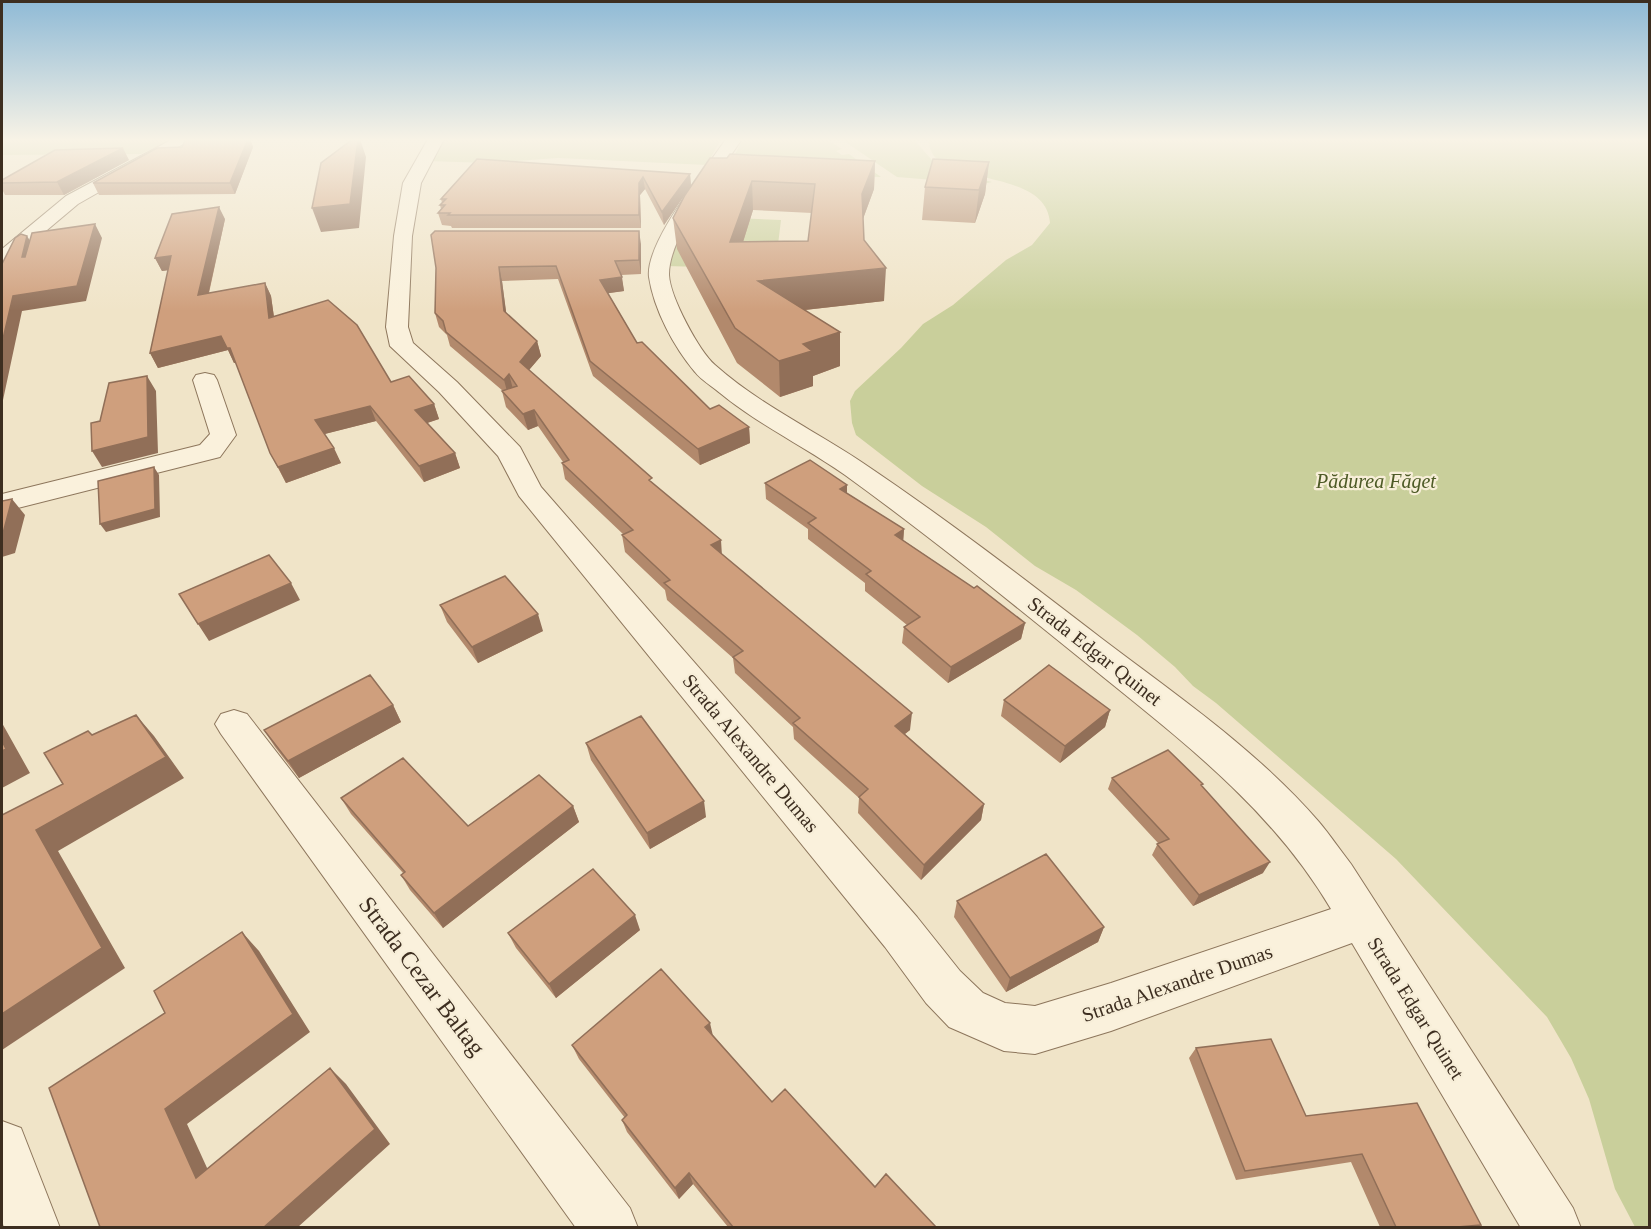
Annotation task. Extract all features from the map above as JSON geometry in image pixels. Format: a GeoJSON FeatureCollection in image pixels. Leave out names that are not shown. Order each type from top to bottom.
{"type":"FeatureCollection","features":[{"type":"Feature","properties":{"kind":"street"},"geometry":{"type":"LineString","coordinates":[[2,258],[79,196]]}},
{"type":"Feature","properties":{"kind":"street","name":"Strada Alexandre Dumas"},"geometry":{"type":"LineString","coordinates":[[413,196],[414,236],[397,327],[402,346],[448,387],[510,453],[529,490],[901,932],[943,987],[966,1010],[1004,1027],[1035,1030],[1111,1007],[1361,919]]}},
{"type":"Feature","properties":{"kind":"street","name":"Strada Edgar Quinet"},"geometry":{"type":"LineString","coordinates":[[683,196],[657,236],[659,275],[669,309],[680,332],[705,368],[758,411],[851,467],[952,539],[1211,743],[1263,790],[1304,834],[1361,919],[1553,1227]]}},
{"type":"Feature","properties":{"kind":"street"},"geometry":{"type":"LineString","coordinates":[[2,503],[169,464],[210,451],[223,435],[205,380]]}},
{"type":"Feature","properties":{"kind":"street","name":"Strada Cezar Baltag"},"geometry":{"type":"LineString","coordinates":[[234,724],[610,1227]]}},
{"type":"Feature","properties":{"kind":"street"},"geometry":{"type":"LineString","coordinates":[[2,1147],[32,1227]]}},
{"type":"Feature","properties":{"kind":"green space","name":"Pădurea Făget"},"geometry":{"type":"Polygon","coordinates":[[[1034,196],[1649,196],[1649,1227],[1635,1227],[1615,1189],[1589,1099],[1571,1058],[1547,1017],[1396,859],[1216,703],[1193,686],[1175,667],[1137,635],[1076,590],[1035,566],[986,527],[922,486],[856,435],[852,423],[850,401],[855,391],[923,324],[953,305],[1006,260],[1032,245],[1050,223],[1044,204],[1034,196]]]}},
{"type":"Feature","properties":{"kind":"green space"},"geometry":{"type":"Polygon","coordinates":[[[688,216],[781,220],[776,261],[740,268],[666,266],[688,216]]]}},
{"type":"Feature","properties":{"kind":"building"},"geometry":{"type":"Polygon","coordinates":[[[314,196],[351,196],[350,204],[312,208],[314,196]]]}},
{"type":"Feature","properties":{"kind":"building"},"geometry":{"type":"Polygon","coordinates":[[[443,196],[639,196],[639,215],[448,215],[450,213],[438,213],[445,205],[440,205],[446,199],[441,199],[443,196]]]}},
{"type":"Feature","properties":{"kind":"building"},"geometry":{"type":"Polygon","coordinates":[[[654,196],[674,196],[662,212],[654,196]]]}},
{"type":"Feature","properties":{"kind":"building"},"geometry":{"type":"Polygon","coordinates":[[[684,196],[746,196],[730,242],[808,241],[813,196],[862,196],[864,240],[886,268],[758,281],[840,332],[803,344],[812,351],[779,361],[735,328],[673,218],[684,196]]]}},
{"type":"Feature","properties":{"kind":"building"},"geometry":{"type":"Polygon","coordinates":[[[219,207],[198,295],[265,283],[269,318],[328,300],[357,325],[391,382],[409,376],[434,404],[415,410],[455,453],[419,466],[370,406],[315,420],[334,448],[278,467],[270,453],[230,348],[227,348],[221,336],[150,353],[171,256],[155,258],[172,214],[219,207]]]}},
{"type":"Feature","properties":{"kind":"building"},"geometry":{"type":"Polygon","coordinates":[[[95,224],[77,286],[13,296],[2,343],[2,264],[15,238],[21,234],[27,236],[22,257],[25,257],[32,233],[95,224]]]}},
{"type":"Feature","properties":{"kind":"building"},"geometry":{"type":"Polygon","coordinates":[[[435,231],[639,231],[639,260],[615,261],[622,277],[600,280],[637,343],[642,342],[710,409],[719,405],[749,427],[698,449],[590,361],[556,266],[499,267],[504,311],[537,341],[520,362],[652,478],[649,480],[721,540],[711,545],[912,713],[895,726],[984,804],[924,865],[859,797],[868,789],[793,723],[800,718],[733,657],[743,651],[664,583],[670,580],[622,535],[633,530],[562,463],[569,460],[534,410],[523,414],[502,391],[517,386],[509,374],[504,380],[446,332],[443,321],[435,313],[436,268],[431,235],[435,231]]]}},
{"type":"Feature","properties":{"kind":"building"},"geometry":{"type":"Polygon","coordinates":[[[147,376],[148,437],[92,451],[91,423],[100,421],[109,383],[147,376]]]}},
{"type":"Feature","properties":{"kind":"building"},"geometry":{"type":"Polygon","coordinates":[[[810,460],[847,485],[840,489],[904,529],[895,535],[974,588],[977,586],[1025,623],[951,667],[904,627],[920,617],[866,574],[871,571],[808,523],[816,518],[765,483],[810,460]]]}},
{"type":"Feature","properties":{"kind":"building"},"geometry":{"type":"Polygon","coordinates":[[[154,467],[155,509],[100,524],[98,481],[154,467]]]}},
{"type":"Feature","properties":{"kind":"building"},"geometry":{"type":"Polygon","coordinates":[[[12,499],[2,537],[2,501],[12,499]]]}},
{"type":"Feature","properties":{"kind":"building"},"geometry":{"type":"Polygon","coordinates":[[[269,555],[291,583],[198,624],[179,594],[269,555]]]}},
{"type":"Feature","properties":{"kind":"building"},"geometry":{"type":"Polygon","coordinates":[[[505,576],[538,614],[472,647],[440,605],[505,576]]]}},
{"type":"Feature","properties":{"kind":"building"},"geometry":{"type":"Polygon","coordinates":[[[1049,665],[1110,710],[1065,746],[1004,700],[1049,665]]]}},
{"type":"Feature","properties":{"kind":"building"},"geometry":{"type":"Polygon","coordinates":[[[370,675],[393,705],[288,761],[264,730],[370,675]]]}},
{"type":"Feature","properties":{"kind":"building"},"geometry":{"type":"Polygon","coordinates":[[[136,715],[166,757],[36,830],[102,948],[2,1014],[2,815],[63,784],[44,753],[88,731],[92,735],[136,715]]]}},
{"type":"Feature","properties":{"kind":"building"},"geometry":{"type":"Polygon","coordinates":[[[641,716],[704,801],[647,833],[586,743],[641,716]]]}},
{"type":"Feature","properties":{"kind":"building"},"geometry":{"type":"Polygon","coordinates":[[[1168,750],[1203,784],[1201,785],[1270,862],[1199,895],[1157,844],[1169,839],[1112,778],[1168,750]]]}},
{"type":"Feature","properties":{"kind":"building"},"geometry":{"type":"Polygon","coordinates":[[[403,758],[468,826],[539,775],[573,806],[434,913],[401,875],[405,872],[341,798],[403,758]]]}},
{"type":"Feature","properties":{"kind":"building"},"geometry":{"type":"Polygon","coordinates":[[[1046,854],[1104,927],[1010,978],[957,901],[1046,854]]]}},
{"type":"Feature","properties":{"kind":"building"},"geometry":{"type":"Polygon","coordinates":[[[593,869],[635,915],[549,984],[508,933],[593,869]]]}},
{"type":"Feature","properties":{"kind":"building"},"geometry":{"type":"Polygon","coordinates":[[[242,932],[293,1014],[165,1109],[196,1178],[330,1068],[375,1129],[264,1227],[100,1227],[49,1088],[165,1013],[154,991],[242,932]]]}},
{"type":"Feature","properties":{"kind":"building"},"geometry":{"type":"Polygon","coordinates":[[[661,969],[710,1023],[705,1027],[772,1102],[785,1089],[875,1187],[886,1174],[936,1227],[733,1227],[689,1173],[675,1188],[622,1120],[627,1115],[572,1045],[661,969]]]}},
{"type":"Feature","properties":{"kind":"building"},"geometry":{"type":"Polygon","coordinates":[[[1271,1039],[1306,1116],[1417,1103],[1481,1225],[1396,1227],[1362,1154],[1245,1171],[1196,1048],[1271,1039]]]}}]}
